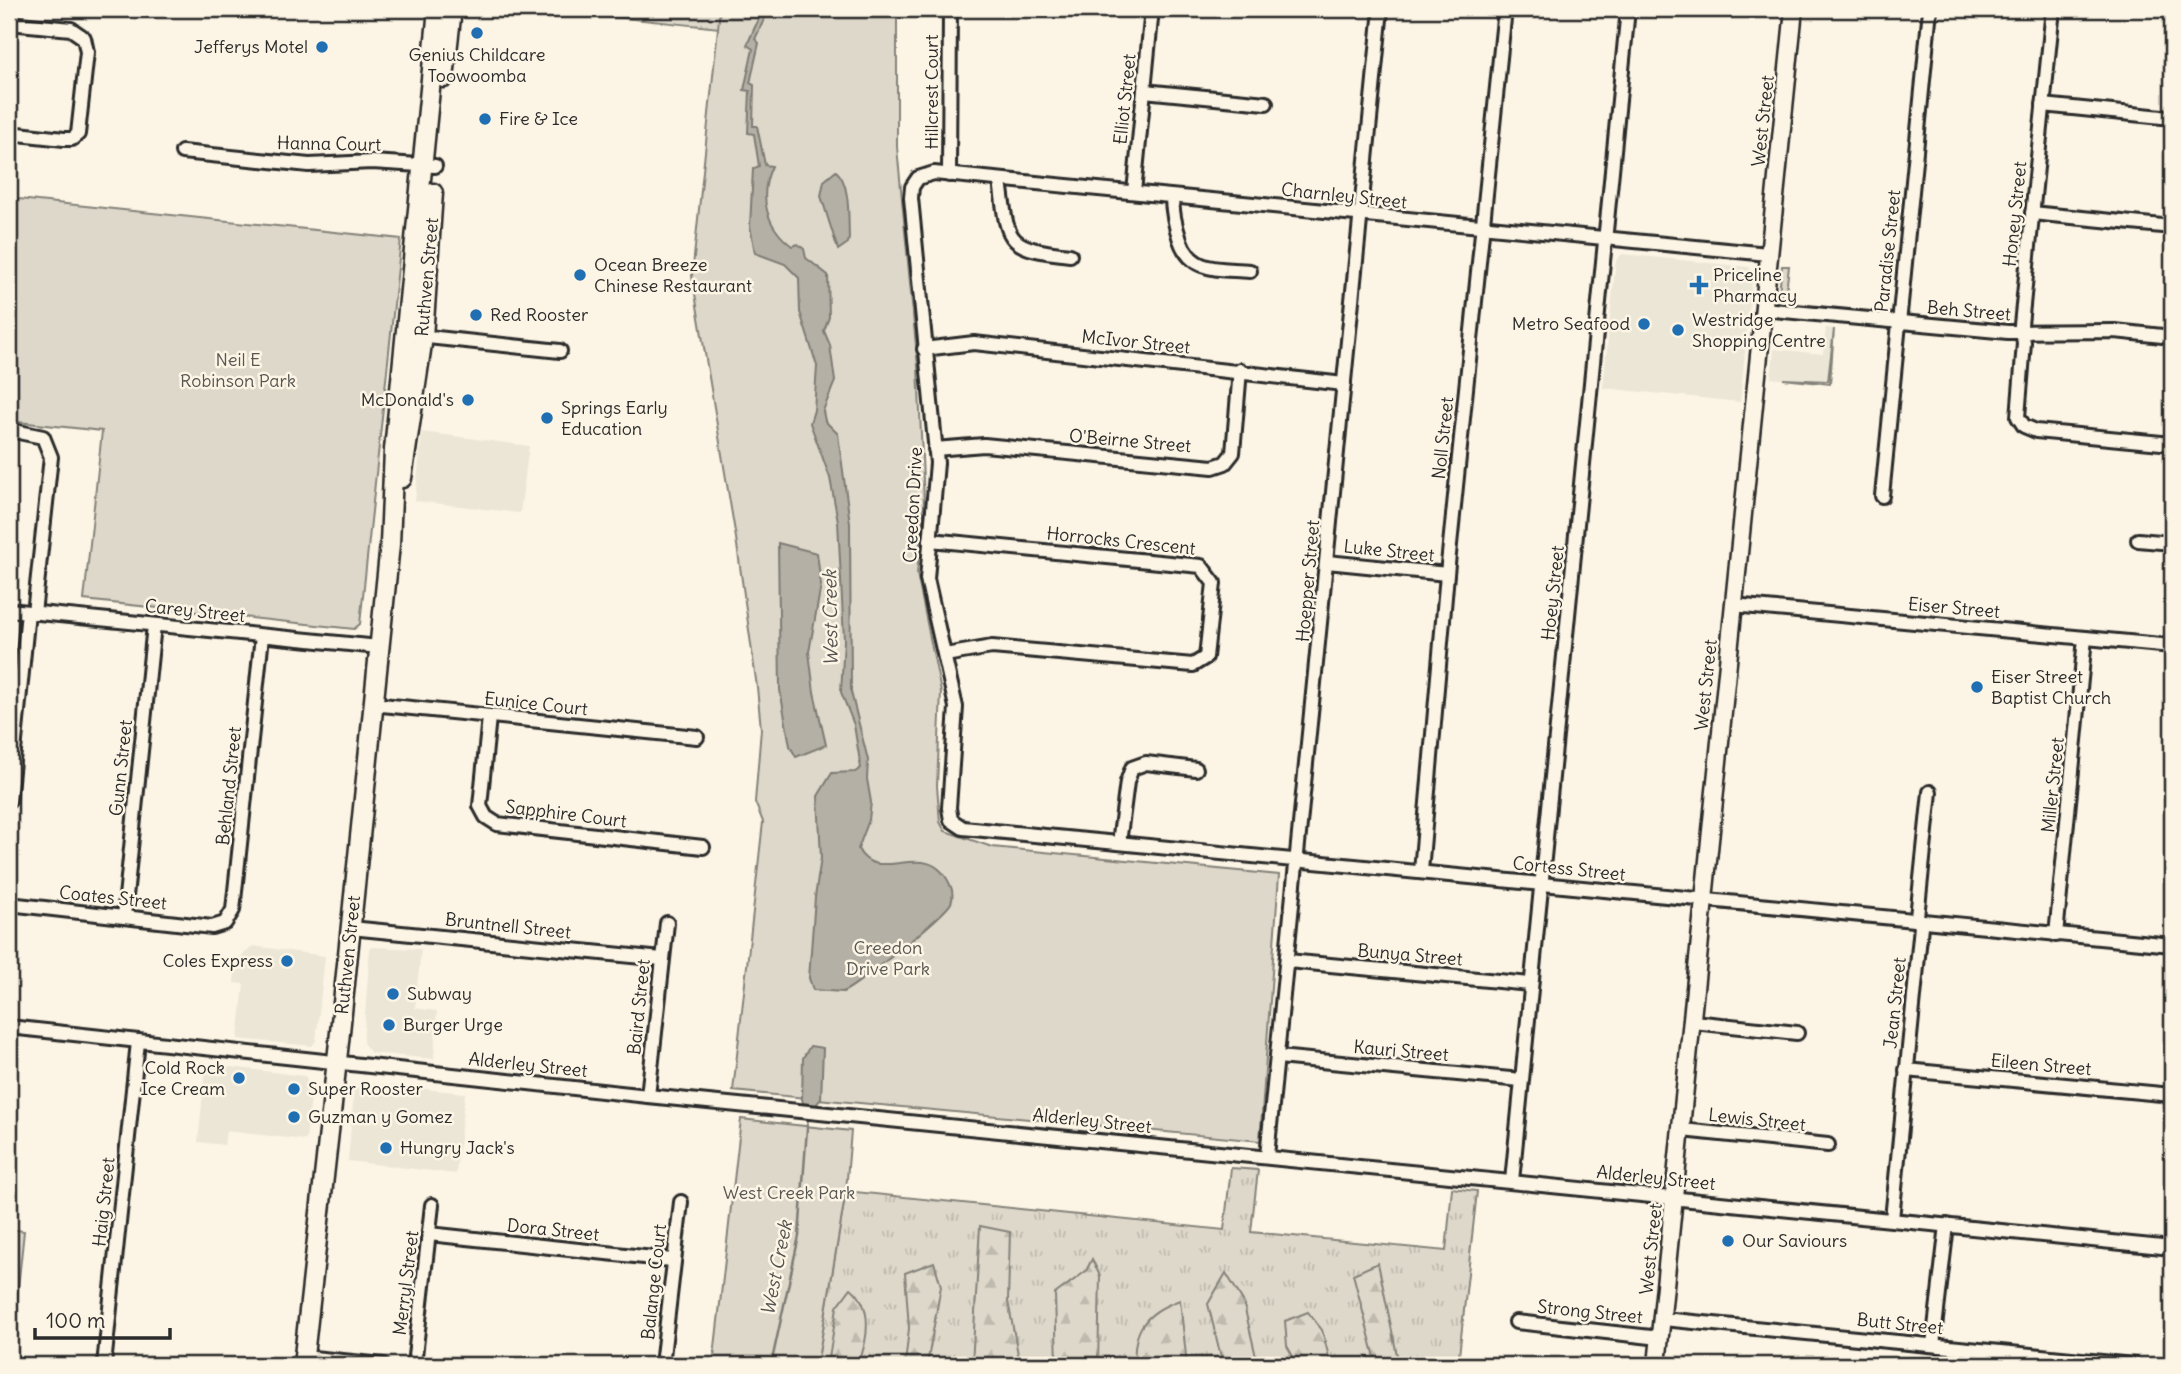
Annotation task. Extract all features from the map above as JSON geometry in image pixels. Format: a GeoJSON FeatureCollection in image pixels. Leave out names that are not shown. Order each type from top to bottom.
{"type":"FeatureCollection","features":[{"type":"Feature","properties":{"kind":"highway","name":"Ruthven Street"},"geometry":{"type":"LineString","coordinates":[[303,1361],[337,1063],[390,544],[394,450],[415,336],[430,165],[438,9]]}},
{"type":"Feature","properties":{"kind":"highway","name":"Ruthven Street"},"geometry":{"type":"LineString","coordinates":[[430,165],[452,9]]}},
{"type":"Feature","properties":{"kind":"main road","name":"West Street"},"geometry":{"type":"LineString","coordinates":[[1657,1365],[1794,9]]}},
{"type":"Feature","properties":{"kind":"street"},"geometry":{"type":"LineString","coordinates":[[9,133],[64,139],[72,139],[78,134],[88,52],[84,38],[71,29],[11,23],[15,9]]}},
{"type":"Feature","properties":{"kind":"street","name":"Hillcrest Court"},"geometry":{"type":"LineString","coordinates":[[949,175],[950,9]]}},
{"type":"Feature","properties":{"kind":"street","name":"Elliot Street"},"geometry":{"type":"LineString","coordinates":[[1133,192],[1152,9]]}},
{"type":"Feature","properties":{"kind":"street","name":"Hoepper Street"},"geometry":{"type":"LineString","coordinates":[[1267,1156],[1381,9]]}},
{"type":"Feature","properties":{"kind":"street","name":"Noll Street"},"geometry":{"type":"LineString","coordinates":[[1421,872],[1447,574],[1505,9]]}},
{"type":"Feature","properties":{"kind":"street","name":"Hoey Street"},"geometry":{"type":"LineString","coordinates":[[1512,1181],[1628,9]]}},
{"type":"Feature","properties":{"kind":"street","name":"Paradise Street"},"geometry":{"type":"LineString","coordinates":[[1882,496],[1930,9]]}},
{"type":"Feature","properties":{"kind":"street","name":"Honey Street"},"geometry":{"type":"LineString","coordinates":[[2053,9],[2032,213],[2017,412],[2021,422],[2036,431],[2172,444]]}},
{"type":"Feature","properties":{"kind":"street"},"geometry":{"type":"LineString","coordinates":[[1144,91],[1266,103]]}},
{"type":"Feature","properties":{"kind":"street"},"geometry":{"type":"LineString","coordinates":[[2043,105],[2172,118]]}},
{"type":"Feature","properties":{"kind":"street","name":"Hanna Court"},"geometry":{"type":"LineString","coordinates":[[182,152],[309,165],[372,162],[430,165]]}},
{"type":"Feature","properties":{"kind":"street","name":"Charnley Street"},"geometry":{"type":"LineString","coordinates":[[918,178],[928,173],[1768,254]]}},
{"type":"Feature","properties":{"kind":"street","name":"Creedon Drive"},"geometry":{"type":"LineString","coordinates":[[918,178],[912,187],[911,198],[935,449],[927,579],[956,707],[949,808],[951,820],[963,828]]}},
{"type":"Feature","properties":{"kind":"street"},"geometry":{"type":"LineString","coordinates":[[1000,180],[1006,227],[1014,242],[1031,251],[1070,255]]}},
{"type":"Feature","properties":{"kind":"street"},"geometry":{"type":"LineString","coordinates":[[1172,197],[1174,224],[1184,253],[1191,261],[1202,266],[1250,271]]}},
{"type":"Feature","properties":{"kind":"street"},"geometry":{"type":"LineString","coordinates":[[2032,213],[2172,227]]}},
{"type":"Feature","properties":{"kind":"street","name":"Beh Street"},"geometry":{"type":"LineString","coordinates":[[1763,309],[2022,333],[2115,331],[2172,337]]}},
{"type":"Feature","properties":{"kind":"street"},"geometry":{"type":"LineString","coordinates":[[415,336],[560,351]]}},
{"type":"Feature","properties":{"kind":"street","name":"McIvor Street"},"geometry":{"type":"LineString","coordinates":[[924,349],[974,343],[1240,370],[1262,377],[1344,384]]}},
{"type":"Feature","properties":{"kind":"street","name":"O'Beirne Street"},"geometry":{"type":"LineString","coordinates":[[935,449],[984,445],[1213,467],[1226,463],[1233,453],[1240,370]]}},
{"type":"Feature","properties":{"kind":"street"},"geometry":{"type":"LineString","coordinates":[[9,430],[43,437],[51,457],[9,801]]}},
{"type":"Feature","properties":{"kind":"street","name":"Horrocks Crescent"},"geometry":{"type":"LineString","coordinates":[[930,540],[1200,566],[1214,583],[1206,657],[1193,665],[992,647],[945,655]]}},
{"type":"Feature","properties":{"kind":"street"},"geometry":{"type":"LineString","coordinates":[[2138,540],[2172,543]]}},
{"type":"Feature","properties":{"kind":"street","name":"Luke Street"},"geometry":{"type":"LineString","coordinates":[[1327,562],[1447,574]]}},
{"type":"Feature","properties":{"kind":"street","name":"Eiser Street"},"geometry":{"type":"LineString","coordinates":[[1733,605],[2172,646]]}},
{"type":"Feature","properties":{"kind":"street","name":"Carey Street"},"geometry":{"type":"LineString","coordinates":[[9,611],[379,647]]}},
{"type":"Feature","properties":{"kind":"street","name":"Gunn Street"},"geometry":{"type":"LineString","coordinates":[[124,916],[154,625]]}},
{"type":"Feature","properties":{"kind":"street","name":"Behland Street"},"geometry":{"type":"LineString","coordinates":[[212,928],[225,923],[233,910],[262,636]]}},
{"type":"Feature","properties":{"kind":"street","name":"Miller Street"},"geometry":{"type":"LineString","coordinates":[[2056,935],[2085,638]]}},
{"type":"Feature","properties":{"kind":"street","name":"Eunice Court"},"geometry":{"type":"LineString","coordinates":[[372,704],[697,737]]}},
{"type":"Feature","properties":{"kind":"street","name":"Sapphire Court"},"geometry":{"type":"LineString","coordinates":[[489,717],[480,806],[486,817],[497,824],[703,847]]}},
{"type":"Feature","properties":{"kind":"street"},"geometry":{"type":"LineString","coordinates":[[1119,843],[1127,782],[1132,768],[1146,764],[1196,769]]}},
{"type":"Feature","properties":{"kind":"street","name":"Jean Street"},"geometry":{"type":"LineString","coordinates":[[1892,1219],[1930,792]]}},
{"type":"Feature","properties":{"kind":"street","name":"Cortess Street"},"geometry":{"type":"LineString","coordinates":[[963,828],[2172,945]]}},
{"type":"Feature","properties":{"kind":"street","name":"Coates Street"},"geometry":{"type":"LineString","coordinates":[[9,904],[212,928]]}},
{"type":"Feature","properties":{"kind":"street","name":"Baird Street"},"geometry":{"type":"LineString","coordinates":[[648,1096],[667,923]]}},
{"type":"Feature","properties":{"kind":"street","name":"Bruntnell Street"},"geometry":{"type":"LineString","coordinates":[[351,928],[662,959]]}},
{"type":"Feature","properties":{"kind":"street","name":"Bunya Street"},"geometry":{"type":"LineString","coordinates":[[1288,961],[1530,984]]}},
{"type":"Feature","properties":{"kind":"street"},"geometry":{"type":"LineString","coordinates":[[1693,1022],[1797,1033]]}},
{"type":"Feature","properties":{"kind":"street","name":"Alderley Street"},"geometry":{"type":"LineString","coordinates":[[9,1027],[648,1096],[2172,1248]]}},
{"type":"Feature","properties":{"kind":"street","name":"Haig Street"},"geometry":{"type":"LineString","coordinates":[[104,1365],[138,1042]]}},
{"type":"Feature","properties":{"kind":"street","name":"Kauri Street"},"geometry":{"type":"LineString","coordinates":[[1278,1058],[1521,1080]]}},
{"type":"Feature","properties":{"kind":"street","name":"Eileen Street"},"geometry":{"type":"LineString","coordinates":[[1906,1070],[2172,1095]]}},
{"type":"Feature","properties":{"kind":"street","name":"Lewis Street"},"geometry":{"type":"LineString","coordinates":[[1682,1130],[1828,1145]]}},
{"type":"Feature","properties":{"kind":"street","name":"Balange Court"},"geometry":{"type":"LineString","coordinates":[[663,1365],[672,1260],[681,1202]]}},
{"type":"Feature","properties":{"kind":"street","name":"Merryl Street"},"geometry":{"type":"LineString","coordinates":[[414,1365],[432,1205]]}},
{"type":"Feature","properties":{"kind":"street"},"geometry":{"type":"LineString","coordinates":[[1933,1345],[1947,1225]]}},
{"type":"Feature","properties":{"kind":"street","name":"Dora Street"},"geometry":{"type":"LineString","coordinates":[[429,1234],[672,1260]]}},
{"type":"Feature","properties":{"kind":"street","name":"Butt Street"},"geometry":{"type":"LineString","coordinates":[[1663,1319],[2133,1365]]}},
{"type":"Feature","properties":{"kind":"street","name":"Strong Street"},"geometry":{"type":"LineString","coordinates":[[1516,1322],[1660,1338]]}},
{"type":"Feature","properties":{"kind":"street"},"geometry":{"type":"LineString","coordinates":[[303,1361],[383,1365]]}},
{"type":"Feature","properties":{"kind":"shaded area"},"geometry":{"type":"Polygon","coordinates":[[[763,9],[769,9],[755,39],[759,43],[750,83],[754,85],[753,126],[757,126],[765,165],[772,166],[766,188],[767,210],[776,230],[783,238],[792,246],[798,244],[804,249],[806,258],[828,275],[829,317],[824,331],[830,345],[835,381],[823,411],[825,421],[838,434],[850,523],[851,692],[868,760],[867,779],[871,802],[869,820],[858,849],[867,860],[878,864],[930,864],[942,871],[952,893],[951,903],[933,921],[882,964],[843,992],[813,990],[809,978],[821,858],[818,796],[832,773],[855,772],[861,768],[854,725],[841,692],[844,640],[838,521],[830,478],[810,423],[814,410],[817,366],[800,312],[799,278],[785,264],[755,253],[750,226],[753,169],[759,166],[754,134],[748,133],[750,91],[744,90],[753,49],[747,45],[763,9]]]}},
{"type":"Feature","properties":{"kind":"shaded area"},"geometry":{"type":"Polygon","coordinates":[[[836,171],[844,184],[849,222],[848,243],[838,250],[821,196],[824,181],[836,171]]]}},
{"type":"Feature","properties":{"kind":"shaded area","name":"Westridge Shopping Centre"},"geometry":{"type":"Polygon","coordinates":[[[1622,254],[1749,267],[1753,272],[1740,402],[1603,388],[1616,260],[1622,254]]]}},
{"type":"Feature","properties":{"kind":"shaded area"},"geometry":{"type":"Polygon","coordinates":[[[1826,328],[1835,329],[1830,384],[1771,378],[1774,349],[1823,354],[1826,328]]]}},
{"type":"Feature","properties":{"kind":"shaded area"},"geometry":{"type":"Polygon","coordinates":[[[422,432],[529,446],[520,513],[415,501],[422,432]]]}},
{"type":"Feature","properties":{"kind":"shaded area"},"geometry":{"type":"Polygon","coordinates":[[[778,543],[817,553],[821,585],[809,652],[814,692],[826,745],[796,757],[790,746],[780,690],[778,543]]]}},
{"type":"Feature","properties":{"kind":"shaded area"},"geometry":{"type":"Polygon","coordinates":[[[253,946],[325,956],[316,1041],[312,1046],[238,1039],[244,984],[234,983],[236,961],[253,946]]]}},
{"type":"Feature","properties":{"kind":"shaded area"},"geometry":{"type":"Polygon","coordinates":[[[370,947],[421,949],[415,1008],[437,1011],[434,1059],[371,1053],[363,1043],[370,947]]]}},
{"type":"Feature","properties":{"kind":"shaded area"},"geometry":{"type":"Polygon","coordinates":[[[810,1046],[823,1048],[821,1099],[816,1105],[803,1103],[802,1099],[803,1058],[810,1046]]]}},
{"type":"Feature","properties":{"kind":"shaded area"},"geometry":{"type":"Polygon","coordinates":[[[206,1064],[305,1076],[312,1090],[306,1140],[226,1131],[224,1145],[198,1142],[206,1064]]]}},
{"type":"Feature","properties":{"kind":"shaded area"},"geometry":{"type":"Polygon","coordinates":[[[366,1083],[465,1093],[456,1174],[348,1161],[354,1090],[366,1083]]]}},
{"type":"Feature","properties":{"kind":"green space"},"geometry":{"type":"Polygon","coordinates":[[[537,9],[720,9],[719,28],[537,9]]]}},
{"type":"Feature","properties":{"kind":"green space","name":"Creedon Drive Park"},"geometry":{"type":"Polygon","coordinates":[[[720,9],[897,9],[897,147],[918,367],[924,502],[917,574],[941,692],[937,786],[940,822],[945,831],[992,847],[1279,875],[1260,1141],[733,1091],[763,822],[755,802],[761,729],[757,687],[736,538],[692,276],[720,9]]]}},
{"type":"Feature","properties":{"kind":"green space","name":"Neil E Robinson Park"},"geometry":{"type":"Polygon","coordinates":[[[9,198],[401,239],[360,624],[354,629],[84,600],[102,431],[9,421],[9,198]]]}},
{"type":"Feature","properties":{"kind":"green space"},"geometry":{"type":"Polygon","coordinates":[[[1782,266],[1789,266],[1786,292],[1793,293],[1794,298],[1783,297],[1779,293],[1782,266]]]}},
{"type":"Feature","properties":{"kind":"green space"},"geometry":{"type":"Polygon","coordinates":[[[1834,329],[1830,384],[1783,379],[1828,381],[1834,329]]]}},
{"type":"Feature","properties":{"kind":"green space","name":"West Creek Park"},"geometry":{"type":"Polygon","coordinates":[[[741,1119],[851,1131],[846,1191],[817,1365],[713,1365],[741,1119]]]}},
{"type":"Feature","properties":{"kind":"green space"},"geometry":{"type":"Polygon","coordinates":[[[1231,1168],[1258,1170],[1251,1232],[1446,1251],[1452,1188],[1477,1191],[1458,1365],[817,1365],[846,1191],[1224,1230],[1231,1168]]]}},
{"type":"Feature","properties":{"kind":"green space"},"geometry":{"type":"Polygon","coordinates":[[[980,1226],[1010,1232],[1008,1301],[1020,1365],[972,1365],[980,1226]]]}},
{"type":"Feature","properties":{"kind":"green space"},"geometry":{"type":"Polygon","coordinates":[[[9,1229],[24,1231],[10,1365],[9,1365],[9,1229]]]}},
{"type":"Feature","properties":{"kind":"green space"},"geometry":{"type":"Polygon","coordinates":[[[1092,1259],[1100,1276],[1098,1365],[1057,1365],[1055,1294],[1086,1271],[1092,1259]]]}},
{"type":"Feature","properties":{"kind":"green space"},"geometry":{"type":"Polygon","coordinates":[[[934,1262],[941,1286],[927,1365],[905,1365],[909,1328],[905,1273],[934,1262]]]}},
{"type":"Feature","properties":{"kind":"green space"},"geometry":{"type":"Polygon","coordinates":[[[1378,1263],[1399,1365],[1377,1365],[1353,1274],[1378,1263]]]}},
{"type":"Feature","properties":{"kind":"green space"},"geometry":{"type":"Polygon","coordinates":[[[1226,1273],[1243,1301],[1258,1365],[1223,1365],[1208,1304],[1226,1273]]]}},
{"type":"Feature","properties":{"kind":"green space"},"geometry":{"type":"Polygon","coordinates":[[[851,1288],[866,1314],[862,1355],[858,1365],[828,1365],[837,1307],[851,1288]]]}},
{"type":"Feature","properties":{"kind":"green space"},"geometry":{"type":"Polygon","coordinates":[[[1180,1300],[1187,1365],[1135,1365],[1136,1341],[1144,1324],[1158,1310],[1180,1300]]]}},
{"type":"Feature","properties":{"kind":"green space"},"geometry":{"type":"Polygon","coordinates":[[[1308,1312],[1322,1330],[1331,1365],[1298,1365],[1287,1346],[1285,1321],[1308,1312]]]}},
{"type":"Feature","properties":{"kind":"green space"},"geometry":{"type":"Polygon","coordinates":[[[1966,1359],[2030,1365],[1962,1365],[1966,1359]]]}},
{"type":"Feature","properties":{"kind":"waterway","name":"West Creek"},"geometry":{"type":"LineString","coordinates":[[771,1365],[799,1236],[808,1115]]}},
{"type":"Feature","properties":{"kind":"place","name":"Genius Childcare Toowoomba"},"geometry":{"type":"Point","coordinates":[477,33]}},
{"type":"Feature","properties":{"kind":"place","name":"Jefferys Motel"},"geometry":{"type":"Point","coordinates":[322,47]}},
{"type":"Feature","properties":{"kind":"place","name":"Fire & Ice"},"geometry":{"type":"Point","coordinates":[485,119]}},
{"type":"Feature","properties":{"kind":"place","name":"Ocean Breeze Chinese Restaurant"},"geometry":{"type":"Point","coordinates":[580,275]}},
{"type":"Feature","properties":{"kind":"place","name":"Priceline Pharmacy"},"geometry":{"type":"Point","coordinates":[1699,285]}},
{"type":"Feature","properties":{"kind":"place","name":"Red Rooster"},"geometry":{"type":"Point","coordinates":[476,315]}},
{"type":"Feature","properties":{"kind":"place","name":"Metro Seafood"},"geometry":{"type":"Point","coordinates":[1644,324]}},
{"type":"Feature","properties":{"kind":"place","name":"Westridge Shopping Centre"},"geometry":{"type":"Point","coordinates":[1678,330]}},
{"type":"Feature","properties":{"kind":"place","name":"McDonald's"},"geometry":{"type":"Point","coordinates":[468,400]}},
{"type":"Feature","properties":{"kind":"place","name":"Springs Early Education"},"geometry":{"type":"Point","coordinates":[547,418]}},
{"type":"Feature","properties":{"kind":"place","name":"Eiser Street Baptist Church"},"geometry":{"type":"Point","coordinates":[1977,687]}},
{"type":"Feature","properties":{"kind":"place","name":"Coles Express"},"geometry":{"type":"Point","coordinates":[287,961]}},
{"type":"Feature","properties":{"kind":"place","name":"Subway"},"geometry":{"type":"Point","coordinates":[393,994]}},
{"type":"Feature","properties":{"kind":"place","name":"Burger Urge"},"geometry":{"type":"Point","coordinates":[389,1025]}},
{"type":"Feature","properties":{"kind":"place","name":"Cold Rock Ice Cream"},"geometry":{"type":"Point","coordinates":[239,1078]}},
{"type":"Feature","properties":{"kind":"place","name":"Super Rooster"},"geometry":{"type":"Point","coordinates":[294,1089]}},
{"type":"Feature","properties":{"kind":"place","name":"Guzman y Gomez"},"geometry":{"type":"Point","coordinates":[294,1117]}},
{"type":"Feature","properties":{"kind":"place","name":"Hungry Jack's"},"geometry":{"type":"Point","coordinates":[386,1148]}},
{"type":"Feature","properties":{"kind":"place","name":"Our Saviours"},"geometry":{"type":"Point","coordinates":[1728,1241]}}]}
